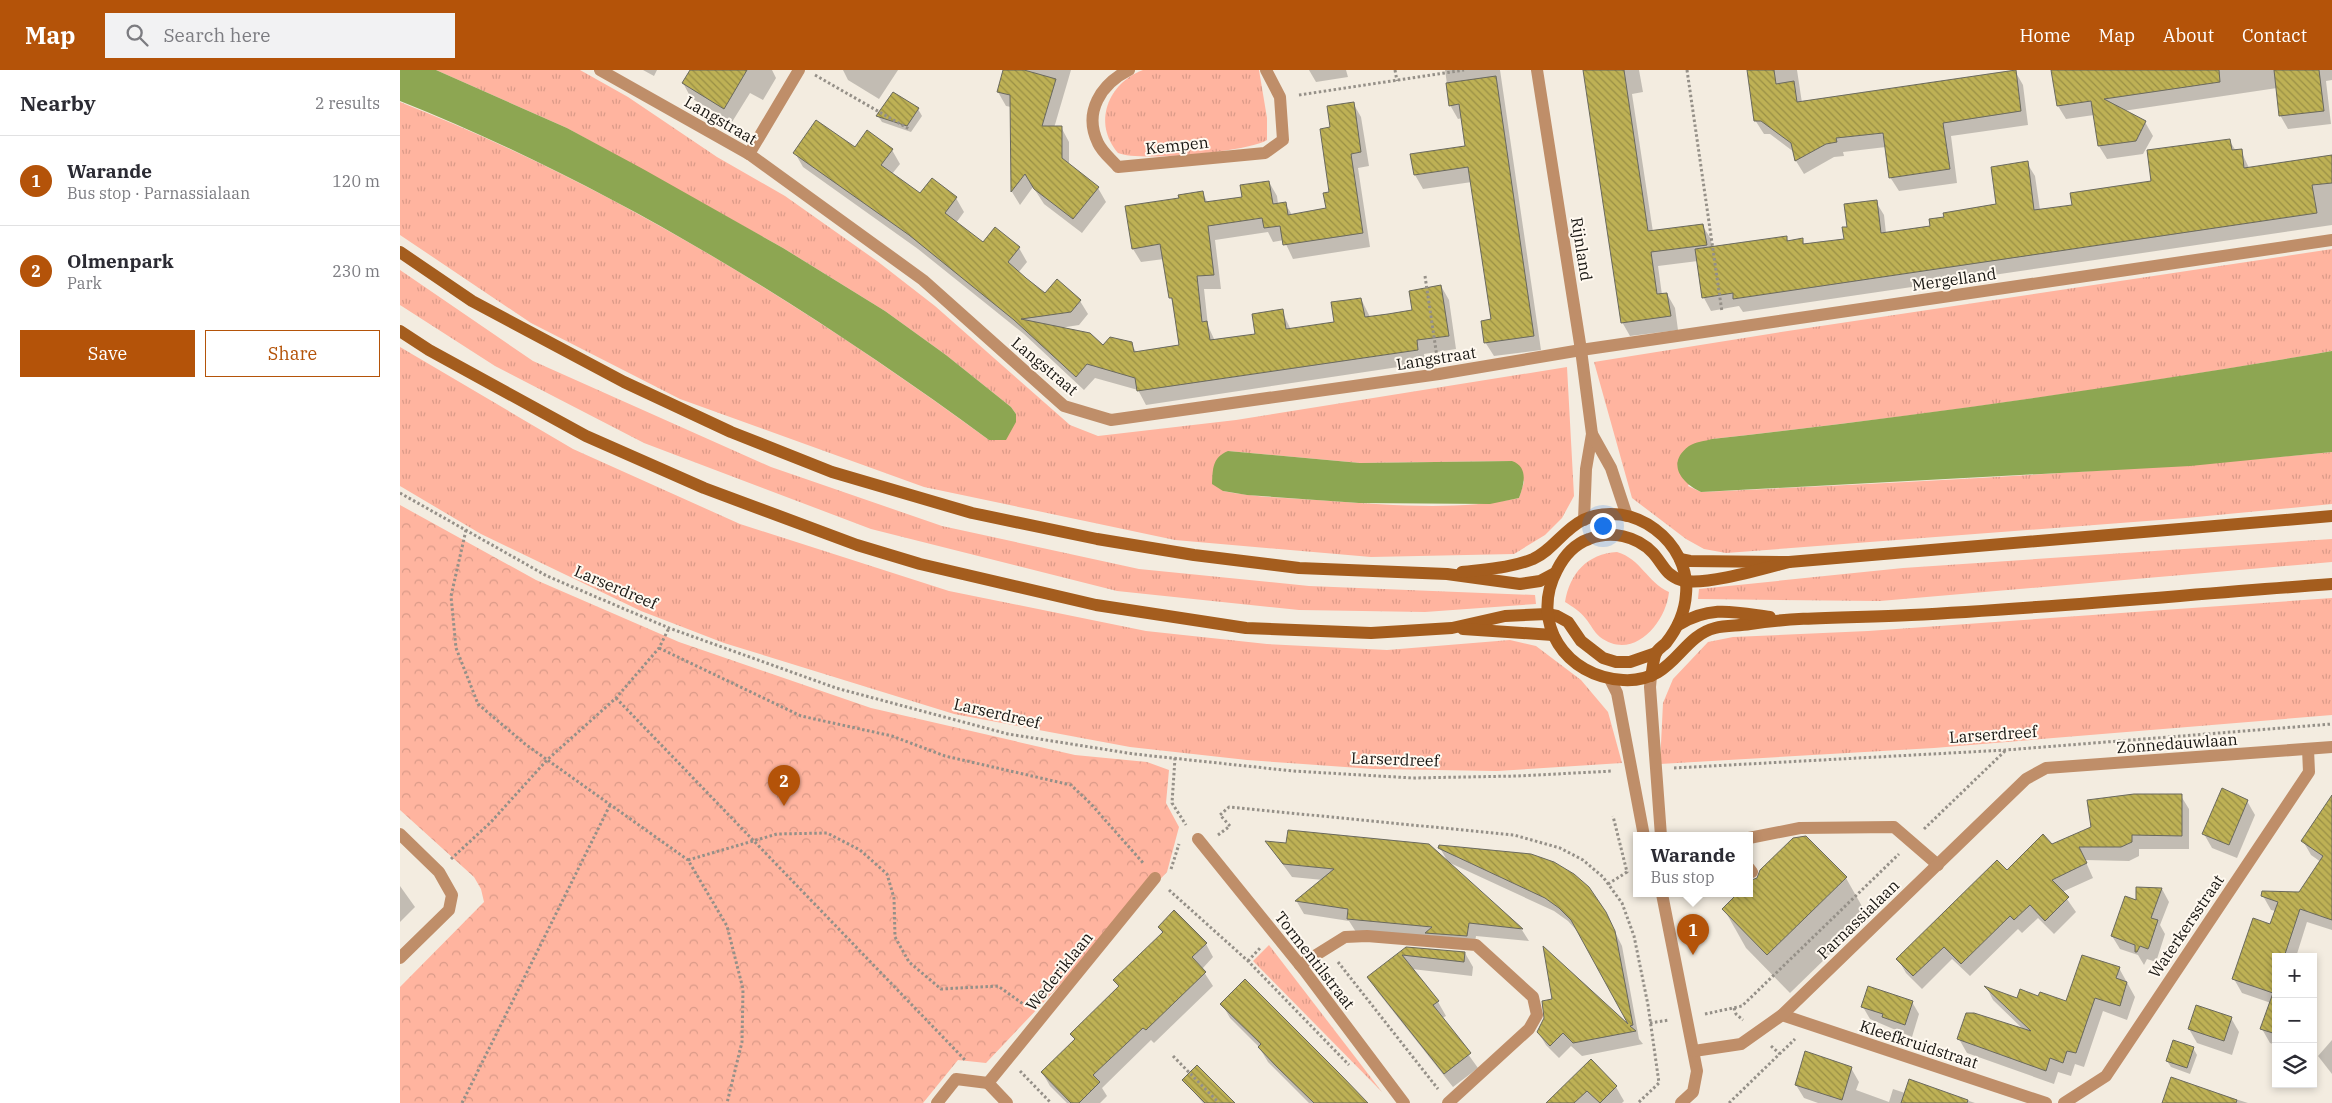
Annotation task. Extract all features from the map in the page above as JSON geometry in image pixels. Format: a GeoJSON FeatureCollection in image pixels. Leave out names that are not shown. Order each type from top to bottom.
{"type":"FeatureCollection","features":[{"type":"Feature","properties":{"kind":"main road"},"geometry":{"type":"LineString","coordinates":[[400,252],[472,301],[624,382],[731,432],[832,472],[972,514],[1098,539],[1194,555],[1299,568],[1447,574],[1520,584],[1540,581],[1555,573]]}},
{"type":"Feature","properties":{"kind":"main road"},"geometry":{"type":"LineString","coordinates":[[400,331],[429,350],[586,436],[704,488],[858,544],[920,564],[1096,605],[1246,628],[1372,633],[1452,628],[1553,635]]}},
{"type":"Feature","properties":{"kind":"main road"},"geometry":{"type":"LineString","coordinates":[[1447,574],[1516,565],[1545,553],[1572,527],[1584,520],[1606,516],[1627,516],[1649,525],[1669,541],[1680,559],[1687,581],[1684,611],[1678,625],[1656,653],[1651,676]]}},
{"type":"Feature","properties":{"kind":"main road"},"geometry":{"type":"LineString","coordinates":[[1680,559],[1690,561],[1789,562],[2332,516]]}},
{"type":"Feature","properties":{"kind":"main road"},"geometry":{"type":"LineString","coordinates":[[1580,543],[1584,520]]}},
{"type":"Feature","properties":{"kind":"main road"},"geometry":{"type":"LineString","coordinates":[[1789,562],[1737,576],[1687,581],[1664,571],[1652,552],[1634,540],[1612,534],[1601,535],[1580,543],[1562,561],[1555,573],[1549,592],[1548,614],[1553,635],[1560,648],[1582,669],[1610,679],[1631,681],[1651,676],[1674,662],[1700,633],[1716,628],[1784,619],[1912,615],[2332,584]]}},
{"type":"Feature","properties":{"kind":"main road"},"geometry":{"type":"LineString","coordinates":[[1678,625],[1695,615],[1717,611],[1784,619]]}},
{"type":"Feature","properties":{"kind":"main road"},"geometry":{"type":"LineString","coordinates":[[1452,628],[1505,616],[1548,614],[1558,616],[1568,622],[1581,641],[1603,658],[1616,662],[1630,662],[1656,653]]}},
{"type":"Feature","properties":{"kind":"street","name":"Langstraat"},"geometry":{"type":"LineString","coordinates":[[600,70],[749,154],[923,280],[1064,406],[1110,420],[1439,374],[1581,350]]}},
{"type":"Feature","properties":{"kind":"street"},"geometry":{"type":"LineString","coordinates":[[749,154],[799,70]]}},
{"type":"Feature","properties":{"kind":"street","name":"Kempen"},"geometry":{"type":"LineString","coordinates":[[1129,70],[1114,78],[1099,94],[1091,120],[1098,145],[1118,167],[1265,153],[1284,140],[1280,97],[1266,70]]}},
{"type":"Feature","properties":{"kind":"street","name":"Rijnland"},"geometry":{"type":"LineString","coordinates":[[1537,70],[1581,350],[1592,434],[1586,469],[1584,520]]}},
{"type":"Feature","properties":{"kind":"street","name":"Mergelland"},"geometry":{"type":"LineString","coordinates":[[1581,350],[2332,240]]}},
{"type":"Feature","properties":{"kind":"street","name":"Rijnland"},"geometry":{"type":"LineString","coordinates":[[1592,434],[1611,468],[1627,516]]}},
{"type":"Feature","properties":{"kind":"street"},"geometry":{"type":"LineString","coordinates":[[1651,676],[1650,687],[1661,832]]}},
{"type":"Feature","properties":{"kind":"street"},"geometry":{"type":"LineString","coordinates":[[1610,679],[1616,693],[1643,832]]}},
{"type":"Feature","properties":{"kind":"street","name":"Zonnedauwlaan"},"geometry":{"type":"LineString","coordinates":[[2026,779],[2046,768],[2332,747]]}},
{"type":"Feature","properties":{"kind":"street","name":"Waterkersstraat"},"geometry":{"type":"LineString","coordinates":[[2064,1103],[2106,1076],[2309,772],[2308,750]]}},
{"type":"Feature","properties":{"kind":"street","name":"Parnassialaan"},"geometry":{"type":"LineString","coordinates":[[1694,1051],[1741,1044],[1782,1015],[2026,779]]}},
{"type":"Feature","properties":{"kind":"street"},"geometry":{"type":"LineString","coordinates":[[1753,837],[1800,828],[1894,827],[1938,865]]}},
{"type":"Feature","properties":{"kind":"street"},"geometry":{"type":"LineString","coordinates":[[400,834],[440,872],[452,895],[449,910],[400,958]]}},
{"type":"Feature","properties":{"kind":"street","name":"Tormentilstraat"},"geometry":{"type":"LineString","coordinates":[[1201,842],[1300,965],[1404,1103]]}},
{"type":"Feature","properties":{"kind":"street","name":"Wederiklaan"},"geometry":{"type":"LineString","coordinates":[[988,1083],[1159,882]]}},
{"type":"Feature","properties":{"kind":"street"},"geometry":{"type":"LineString","coordinates":[[1663,897],[1694,1051],[1696,1081],[1692,1092],[1682,1103]]}},
{"type":"Feature","properties":{"kind":"street"},"geometry":{"type":"LineString","coordinates":[[1300,965],[1345,937],[1367,936],[1476,945],[1533,997],[1537,1015],[1529,1029],[1449,1103]]}},
{"type":"Feature","properties":{"kind":"street","name":"Kleefkruidstraat"},"geometry":{"type":"LineString","coordinates":[[1782,1015],[2046,1103]]}},
{"type":"Feature","properties":{"kind":"street"},"geometry":{"type":"LineString","coordinates":[[937,1103],[956,1079],[988,1083],[1007,1103]]}},
{"type":"Feature","properties":{"kind":"path"},"geometry":{"type":"LineString","coordinates":[[806,70],[909,129]]}},
{"type":"Feature","properties":{"kind":"path"},"geometry":{"type":"LineString","coordinates":[[1396,70],[1397,80]]}},
{"type":"Feature","properties":{"kind":"path"},"geometry":{"type":"LineString","coordinates":[[1280,97],[1464,70]]}},
{"type":"Feature","properties":{"kind":"path"},"geometry":{"type":"LineString","coordinates":[[1686,70],[1725,330]]}},
{"type":"Feature","properties":{"kind":"path"},"geometry":{"type":"LineString","coordinates":[[1425,276],[1439,374]]}},
{"type":"Feature","properties":{"kind":"path","name":"Larserdreef"},"geometry":{"type":"LineString","coordinates":[[401,495],[547,576],[669,628],[836,688],[1008,734],[1134,754],[1294,771],[1413,778],[1518,776],[1631,770]]}},
{"type":"Feature","properties":{"kind":"path"},"geometry":{"type":"LineString","coordinates":[[466,530],[451,596],[456,648],[478,704],[547,760],[688,860],[726,926],[743,989],[742,1042],[727,1103]]}},
{"type":"Feature","properties":{"kind":"path"},"geometry":{"type":"LineString","coordinates":[[452,859],[491,822],[547,760],[616,698],[659,648],[669,628]]}},
{"type":"Feature","properties":{"kind":"path"},"geometry":{"type":"LineString","coordinates":[[659,648],[802,716],[892,736],[945,756],[1071,785],[1091,804],[1159,882],[1248,961],[1352,1067]]}},
{"type":"Feature","properties":{"kind":"path"},"geometry":{"type":"LineString","coordinates":[[616,698],[988,1083]]}},
{"type":"Feature","properties":{"kind":"path","name":"Larserdreef"},"geometry":{"type":"LineString","coordinates":[[1656,769],[2006,750],[2332,724]]}},
{"type":"Feature","properties":{"kind":"path"},"geometry":{"type":"LineString","coordinates":[[1650,1023],[1742,1006],[2006,750]]}},
{"type":"Feature","properties":{"kind":"path"},"geometry":{"type":"LineString","coordinates":[[1175,758],[1172,803],[1188,826],[1182,832]]}},
{"type":"Feature","properties":{"kind":"path"},"geometry":{"type":"LineString","coordinates":[[462,1103],[610,805]]}},
{"type":"Feature","properties":{"kind":"path"},"geometry":{"type":"LineString","coordinates":[[1201,842],[1230,826],[1220,815],[1229,807],[1514,835],[1560,848],[1583,860],[1608,884],[1622,903],[1634,936],[1659,1083],[1638,1103]]}},
{"type":"Feature","properties":{"kind":"path"},"geometry":{"type":"LineString","coordinates":[[1608,884],[1626,872],[1614,816]]}},
{"type":"Feature","properties":{"kind":"path"},"geometry":{"type":"LineString","coordinates":[[688,860],[777,834],[827,833],[860,850],[887,874],[894,898],[895,937],[909,962],[941,989],[998,986],[1042,1018]]}},
{"type":"Feature","properties":{"kind":"path"},"geometry":{"type":"LineString","coordinates":[[1159,882],[1169,877],[1180,841]]}},
{"type":"Feature","properties":{"kind":"path"},"geometry":{"type":"LineString","coordinates":[[1328,948],[1449,1103]]}},
{"type":"Feature","properties":{"kind":"path"},"geometry":{"type":"LineString","coordinates":[[1729,1103],[1810,1025]]}},
{"type":"Feature","properties":{"kind":"path"},"geometry":{"type":"LineString","coordinates":[[1173,1056],[1219,1103]]}},
{"type":"Feature","properties":{"kind":"path"},"geometry":{"type":"LineString","coordinates":[[1008,1059],[1051,1103]]}},
{"type":"Feature","properties":{"kind":"green space"},"geometry":{"type":"Polygon","coordinates":[[[436,70],[580,70],[628,97],[717,157],[785,196],[877,261],[935,306],[1070,425],[1098,436],[1236,420],[1567,367],[1574,496],[1562,518],[1545,535],[1514,554],[1371,557],[1175,540],[924,487],[680,399],[531,323],[400,235],[400,102],[478,135],[555,171],[631,210],[705,252],[849,342],[989,440],[1016,414],[1011,407],[946,355],[885,311],[783,248],[567,128],[436,70]],[[1228,451],[1223,491],[1352,503],[1448,506],[1472,505],[1519,498],[1524,482],[1512,461],[1360,463],[1228,451]]]}},
{"type":"Feature","properties":{"kind":"green space"},"geometry":{"type":"Polygon","coordinates":[[[1143,70],[1259,70],[1267,118],[1267,140],[1217,152],[1169,156],[1130,156],[1118,153],[1110,141],[1106,129],[1105,117],[1108,105],[1113,94],[1121,84],[1143,70]]]}},
{"type":"Feature","properties":{"kind":"green space"},"geometry":{"type":"Polygon","coordinates":[[[2332,249],[2332,351],[2023,400],[1868,421],[1712,439],[1688,486],[1701,492],[1938,480],[2096,471],[2332,452],[2332,504],[2186,518],[1726,553],[1704,549],[1686,539],[1632,498],[1594,362],[1781,332],[2332,249]]]}},
{"type":"Feature","properties":{"kind":"green space"},"geometry":{"type":"Polygon","coordinates":[[[400,270],[533,361],[771,467],[942,526],[1139,569],[1309,586],[1535,595],[1536,604],[1425,612],[1299,610],[1117,591],[871,529],[644,443],[495,366],[400,305],[400,270]]]}},
{"type":"Feature","properties":{"kind":"green space"},"geometry":{"type":"Polygon","coordinates":[[[400,347],[573,449],[740,524],[949,591],[1146,631],[1267,644],[1387,650],[1510,640],[1536,646],[1581,680],[1608,712],[1622,763],[1497,771],[1373,769],[1247,760],[1130,747],[954,714],[724,643],[641,611],[481,534],[400,486],[400,347]]]}},
{"type":"Feature","properties":{"kind":"green space"},"geometry":{"type":"Polygon","coordinates":[[[400,505],[536,580],[679,642],[871,708],[1075,755],[1147,762],[1169,770],[1166,803],[1179,827],[1167,872],[986,1063],[958,1060],[923,1103],[400,1103],[400,987],[484,902],[481,889],[474,877],[400,810],[400,505]]]}},
{"type":"Feature","properties":{"kind":"green space"},"geometry":{"type":"Polygon","coordinates":[[[2332,539],[2332,562],[1880,601],[1698,599],[1699,589],[1903,568],[2332,539]]]}},
{"type":"Feature","properties":{"kind":"green space"},"geometry":{"type":"Polygon","coordinates":[[[1617,552],[1632,560],[1655,583],[1669,592],[1667,604],[1655,626],[1646,636],[1636,642],[1624,645],[1612,644],[1600,637],[1576,609],[1565,602],[1571,582],[1582,567],[1597,557],[1617,552]]]}},
{"type":"Feature","properties":{"kind":"green space"},"geometry":{"type":"Polygon","coordinates":[[[2332,598],[2332,715],[1934,748],[1660,764],[1663,703],[1673,679],[1708,642],[1733,637],[1868,631],[2332,598]]]}},
{"type":"Feature","properties":{"kind":"green space"},"geometry":{"type":"Polygon","coordinates":[[[1269,945],[1382,1092],[1253,961],[1269,945]]]}},
{"type":"Feature","properties":{"kind":"shaded area"},"geometry":{"type":"Polygon","coordinates":[[[400,70],[436,70],[567,128],[783,248],[885,311],[946,355],[1011,407],[1016,414],[1016,422],[1006,440],[989,440],[920,390],[778,296],[631,210],[478,134],[400,101],[400,70]]]}},
{"type":"Feature","properties":{"kind":"shaded area"},"geometry":{"type":"Polygon","coordinates":[[[2332,351],[2332,452],[2190,466],[1701,492],[1682,478],[1677,466],[1682,452],[1689,446],[1712,439],[2023,400],[2332,351]]]}},
{"type":"Feature","properties":{"kind":"shaded area"},"geometry":{"type":"Polygon","coordinates":[[[1228,451],[1360,463],[1512,461],[1521,467],[1524,477],[1519,498],[1490,504],[1359,503],[1247,495],[1223,491],[1212,484],[1214,464],[1219,457],[1228,451]]]}},
{"type":"Feature","properties":{"kind":"building"},"geometry":{"type":"Polygon","coordinates":[[[690,70],[747,70],[724,109],[682,83],[690,70]]]}},
{"type":"Feature","properties":{"kind":"building"},"geometry":{"type":"Polygon","coordinates":[[[1003,70],[1024,70],[1056,79],[1042,126],[1062,126],[1062,158],[1099,187],[1073,219],[1034,189],[1025,174],[1011,192],[1010,95],[997,92],[1003,70]]]}},
{"type":"Feature","properties":{"kind":"building"},"geometry":{"type":"Polygon","coordinates":[[[1583,70],[1624,70],[1648,231],[1703,224],[1707,245],[1651,252],[1657,294],[1667,293],[1671,316],[1621,323],[1583,70]]]}},
{"type":"Feature","properties":{"kind":"building"},"geometry":{"type":"Polygon","coordinates":[[[1747,70],[1774,70],[1776,84],[1794,81],[1797,102],[2016,70],[2021,111],[1943,123],[1950,169],[1889,178],[1883,133],[1836,138],[1837,142],[1826,144],[1795,161],[1791,143],[1761,121],[1754,121],[1747,70]]]}},
{"type":"Feature","properties":{"kind":"building"},"geometry":{"type":"Polygon","coordinates":[[[2051,70],[2219,70],[2220,82],[2104,99],[2146,121],[2136,141],[2098,146],[2091,101],[2057,106],[2051,70]]]}},
{"type":"Feature","properties":{"kind":"building"},"geometry":{"type":"Polygon","coordinates":[[[2274,70],[2319,70],[2324,111],[2279,116],[2274,70]]]}},
{"type":"Feature","properties":{"kind":"building"},"geometry":{"type":"Polygon","coordinates":[[[1496,76],[1534,336],[1484,343],[1481,321],[1491,319],[1468,167],[1414,175],[1410,154],[1465,146],[1459,104],[1449,106],[1446,83],[1496,76]]]}},
{"type":"Feature","properties":{"kind":"building"},"geometry":{"type":"Polygon","coordinates":[[[893,92],[919,108],[907,126],[876,116],[893,92]]]}},
{"type":"Feature","properties":{"kind":"building"},"geometry":{"type":"Polygon","coordinates":[[[1354,102],[1361,152],[1351,154],[1363,233],[1283,245],[1280,226],[1264,228],[1262,218],[1208,226],[1214,275],[1197,276],[1202,322],[1207,321],[1210,340],[1255,334],[1252,314],[1283,309],[1286,329],[1334,322],[1331,302],[1361,298],[1365,317],[1388,314],[1412,310],[1409,291],[1441,285],[1449,336],[1417,340],[1418,350],[1137,391],[1135,378],[1087,364],[1076,377],[1014,320],[909,235],[793,153],[816,120],[855,147],[867,130],[893,149],[881,165],[920,193],[932,178],[957,197],[945,213],[983,242],[995,227],[1020,247],[1008,262],[1026,278],[1045,293],[1057,279],[1081,300],[1071,312],[1021,319],[1090,333],[1103,345],[1110,337],[1132,342],[1134,352],[1179,345],[1172,298],[1169,298],[1160,244],[1132,249],[1125,206],[1179,198],[1178,195],[1203,191],[1205,202],[1242,197],[1240,185],[1269,181],[1273,204],[1286,202],[1288,215],[1326,208],[1323,193],[1329,192],[1320,129],[1330,127],[1327,106],[1354,102]]]}},
{"type":"Feature","properties":{"kind":"building"},"geometry":{"type":"Polygon","coordinates":[[[2230,139],[2232,150],[2242,149],[2244,168],[2332,155],[2332,183],[2312,185],[2317,213],[1733,299],[1733,293],[1702,298],[1695,249],[1787,236],[1787,241],[1803,238],[1803,244],[1844,239],[1842,227],[1847,227],[1844,204],[1877,200],[1881,233],[1930,226],[1929,219],[1944,217],[1943,213],[1996,204],[1991,167],[2028,161],[2034,210],[2072,205],[2070,193],[2151,181],[2147,150],[2230,139]]]}},
{"type":"Feature","properties":{"kind":"building"},"geometry":{"type":"Polygon","coordinates":[[[2222,788],[2248,800],[2229,845],[2202,834],[2222,788]]]}},
{"type":"Feature","properties":{"kind":"building"},"geometry":{"type":"Polygon","coordinates":[[[2134,794],[2182,794],[2182,836],[2132,835],[2132,842],[2121,847],[2079,847],[2087,863],[2052,880],[2069,897],[2045,921],[2030,905],[2014,920],[2010,916],[1961,964],[1944,947],[1913,976],[1896,959],[1997,860],[2007,870],[2043,834],[2052,844],[2091,827],[2087,800],[2134,794]]]}},
{"type":"Feature","properties":{"kind":"building"},"geometry":{"type":"Polygon","coordinates":[[[2332,795],[2332,920],[2300,909],[2285,953],[2272,953],[2272,993],[2232,979],[2253,918],[2270,924],[2278,902],[2261,896],[2262,891],[2299,892],[2323,856],[2301,841],[2332,795]]]}},
{"type":"Feature","properties":{"kind":"building"},"geometry":{"type":"Polygon","coordinates":[[[1288,830],[1429,844],[1523,929],[1469,923],[1467,936],[1425,933],[1432,927],[1347,919],[1348,909],[1295,901],[1334,869],[1283,864],[1265,841],[1286,843],[1288,830]]]}},
{"type":"Feature","properties":{"kind":"building"},"geometry":{"type":"Polygon","coordinates":[[[1806,836],[1847,877],[1767,955],[1722,909],[1734,897],[1753,897],[1753,880],[1757,878],[1760,870],[1793,838],[1806,836]]]}},
{"type":"Feature","properties":{"kind":"building"},"geometry":{"type":"Polygon","coordinates":[[[1439,845],[1531,854],[1554,862],[1574,874],[1589,887],[1606,912],[1615,931],[1633,1025],[1630,1026],[1636,1031],[1573,1043],[1563,1033],[1550,1046],[1537,1032],[1544,1018],[1542,1001],[1552,999],[1543,946],[1628,1024],[1571,920],[1559,908],[1545,898],[1438,848],[1439,845]]]}},
{"type":"Feature","properties":{"kind":"building"},"geometry":{"type":"Polygon","coordinates":[[[2136,887],[2162,888],[2151,918],[2158,920],[2149,947],[2148,949],[2140,946],[2137,952],[2135,952],[2135,945],[2111,936],[2125,896],[2136,900],[2136,887]]]}},
{"type":"Feature","properties":{"kind":"building"},"geometry":{"type":"Polygon","coordinates":[[[1174,910],[1207,943],[1192,957],[1206,972],[1146,1030],[1143,1028],[1093,1075],[1100,1082],[1079,1103],[1071,1103],[1041,1072],[1075,1039],[1070,1034],[1119,986],[1113,980],[1163,932],[1158,927],[1174,910]]]}},
{"type":"Feature","properties":{"kind":"building"},"geometry":{"type":"Polygon","coordinates":[[[1406,947],[1465,952],[1464,962],[1402,955],[1439,1001],[1433,1005],[1471,1053],[1444,1074],[1367,977],[1406,947]]]}},
{"type":"Feature","properties":{"kind":"building"},"geometry":{"type":"Polygon","coordinates":[[[2082,955],[2120,967],[2116,978],[2127,982],[2120,1006],[2095,998],[2076,1053],[2067,1051],[2063,1063],[2050,1058],[2046,1071],[1957,1039],[1966,1013],[1974,1013],[2031,1031],[1984,986],[2017,998],[2020,989],[2038,996],[2040,992],[2066,1001],[2082,955]]]}},
{"type":"Feature","properties":{"kind":"building"},"geometry":{"type":"Polygon","coordinates":[[[1245,979],[1368,1103],[1314,1103],[1277,1067],[1258,1047],[1261,1044],[1220,1004],[1245,979]]]}},
{"type":"Feature","properties":{"kind":"building"},"geometry":{"type":"Polygon","coordinates":[[[1868,986],[1913,1001],[1905,1025],[1882,1017],[1883,1014],[1861,1007],[1868,986]]]}},
{"type":"Feature","properties":{"kind":"building"},"geometry":{"type":"Polygon","coordinates":[[[2272,996],[2272,1033],[2260,1029],[2272,996]]]}},
{"type":"Feature","properties":{"kind":"building"},"geometry":{"type":"Polygon","coordinates":[[[2196,1005],[2232,1017],[2224,1041],[2188,1029],[2196,1005]]]}},
{"type":"Feature","properties":{"kind":"building"},"geometry":{"type":"Polygon","coordinates":[[[2173,1040],[2194,1047],[2187,1068],[2166,1061],[2173,1040]]]}},
{"type":"Feature","properties":{"kind":"building"},"geometry":{"type":"Polygon","coordinates":[[[1805,1051],[1852,1067],[1842,1100],[1795,1085],[1805,1051]]]}},
{"type":"Feature","properties":{"kind":"building"},"geometry":{"type":"Polygon","coordinates":[[[1591,1059],[1617,1086],[1600,1103],[1587,1091],[1574,1103],[1546,1103],[1591,1059]]]}},
{"type":"Feature","properties":{"kind":"building"},"geometry":{"type":"Polygon","coordinates":[[[1197,1065],[1235,1103],[1205,1103],[1182,1080],[1197,1065]]]}},
{"type":"Feature","properties":{"kind":"building"},"geometry":{"type":"Polygon","coordinates":[[[2171,1077],[2237,1100],[2236,1103],[2162,1103],[2171,1077]]]}},
{"type":"Feature","properties":{"kind":"building"},"geometry":{"type":"Polygon","coordinates":[[[1909,1079],[1968,1100],[1967,1103],[1901,1103],[1909,1079]]]}},
{"type":"Feature","properties":{"kind":"place","name":"Olmenpark"},"geometry":{"type":"Point","coordinates":[784,806]}},
{"type":"Feature","properties":{"kind":"place","name":"Warande"},"geometry":{"type":"Point","coordinates":[1693,955]}}]}
